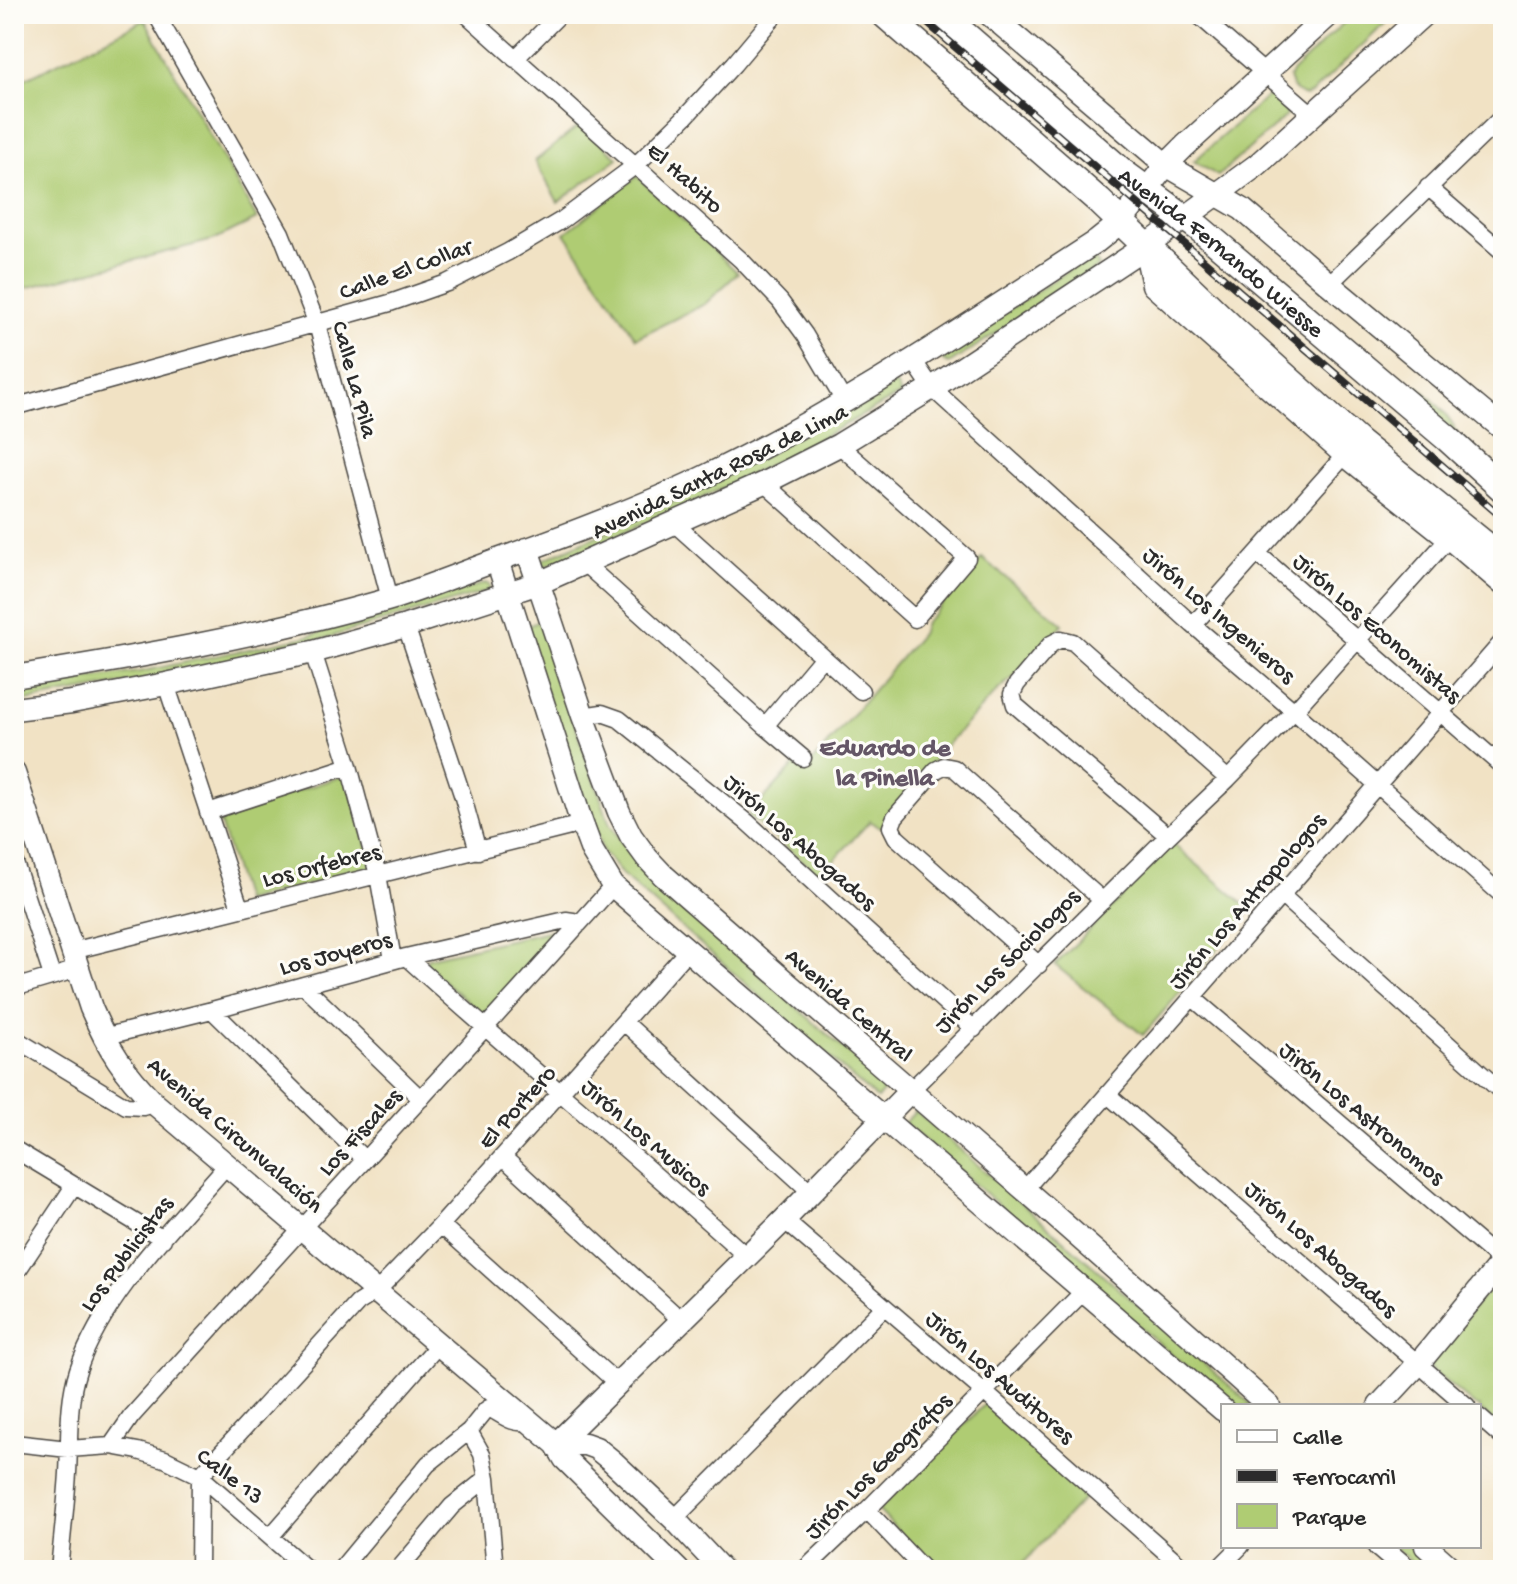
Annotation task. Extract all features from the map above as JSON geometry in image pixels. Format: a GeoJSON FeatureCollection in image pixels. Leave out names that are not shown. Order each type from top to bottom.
{"type":"FeatureCollection","features":[{"type":"Feature","properties":{"kind":"main road","name":"Avenida Fernando Wiesse"},"geometry":{"type":"LineString","coordinates":[[884,14],[1089,192],[1246,342],[1358,442],[1503,559]]}},
{"type":"Feature","properties":{"kind":"main road","name":"Avenida Fernando Wiesse"},"geometry":{"type":"LineString","coordinates":[[941,14],[1145,190],[1185,218],[1447,438],[1503,489]]}},
{"type":"Feature","properties":{"kind":"main road","name":"Avenida Fernando Wiesse"},"geometry":{"type":"LineString","coordinates":[[989,14],[1166,165],[1242,209],[1503,429]]}},
{"type":"Feature","properties":{"kind":"main road","name":"Avenida Santa Rosa de Lima"},"geometry":{"type":"LineString","coordinates":[[14,677],[123,660],[234,637],[390,599],[644,504],[703,478],[767,445],[913,360],[1096,242],[1121,222],[1166,165],[1330,14]]}},
{"type":"Feature","properties":{"kind":"main road","name":"Avenida Santa Rosa de Lima"},"geometry":{"type":"LineString","coordinates":[[14,709],[72,702],[166,684],[313,652],[406,626],[539,583],[764,483],[839,445],[932,388],[1145,247],[1257,165],[1424,14]]}},
{"type":"Feature","properties":{"kind":"main road"},"geometry":{"type":"LineString","coordinates":[[1096,242],[1118,265]]}},
{"type":"Feature","properties":{"kind":"main road","name":"Avenida Fernando Wiesse"},"geometry":{"type":"LineString","coordinates":[[1145,247],[1153,285],[1345,455],[1503,584]]}},
{"type":"Feature","properties":{"kind":"main road"},"geometry":{"type":"LineString","coordinates":[[1032,284],[1050,310]]}},
{"type":"Feature","properties":{"kind":"main road","name":"Avenida Central"},"geometry":{"type":"LineString","coordinates":[[527,549],[619,812],[647,858],[1267,1404]]}},
{"type":"Feature","properties":{"kind":"main road"},"geometry":{"type":"LineString","coordinates":[[497,560],[582,824],[592,851],[613,886],[1221,1408]]}},
{"type":"Feature","properties":{"kind":"main road","name":"Avenida Circunvalación"},"geometry":{"type":"LineString","coordinates":[[14,773],[75,960],[103,1037],[116,1060],[155,1104],[556,1444],[565,1459],[678,1570]]}},
{"type":"Feature","properties":{"kind":"main road","name":"Jirón Los Sociologos"},"geometry":{"type":"LineString","coordinates":[[556,1444],[910,1091]]}},
{"type":"Feature","properties":{"kind":"main road"},"geometry":{"type":"LineString","coordinates":[[1381,1404],[1503,1262]]}},
{"type":"Feature","properties":{"kind":"main road"},"geometry":{"type":"LineString","coordinates":[[556,1444],[585,1444],[596,1448],[674,1519],[722,1570]]}},
{"type":"Feature","properties":{"kind":"main road"},"geometry":{"type":"LineString","coordinates":[[1381,1548],[1407,1570]]}},
{"type":"Feature","properties":{"kind":"main road"},"geometry":{"type":"LineString","coordinates":[[1428,1548],[1453,1570]]}},
{"type":"Feature","properties":{"kind":"street","name":"Calle La Pila"},"geometry":{"type":"LineString","coordinates":[[156,14],[281,233],[317,324],[390,599]]}},
{"type":"Feature","properties":{"kind":"street","name":"El Habito"},"geometry":{"type":"LineString","coordinates":[[466,14],[741,260],[780,301],[805,335],[844,401]]}},
{"type":"Feature","properties":{"kind":"street"},"geometry":{"type":"LineString","coordinates":[[515,59],[560,14]]}},
{"type":"Feature","properties":{"kind":"street","name":"Calle El Collar"},"geometry":{"type":"LineString","coordinates":[[14,407],[317,324],[447,283],[484,265],[562,220],[636,165],[686,116],[776,14]]}},
{"type":"Feature","properties":{"kind":"street"},"geometry":{"type":"LineString","coordinates":[[1197,14],[1313,115]]}},
{"type":"Feature","properties":{"kind":"street"},"geometry":{"type":"LineString","coordinates":[[1329,284],[1503,116]]}},
{"type":"Feature","properties":{"kind":"street"},"geometry":{"type":"LineString","coordinates":[[1428,187],[1503,252]]}},
{"type":"Feature","properties":{"kind":"street","name":"Jirón Los Ingenieros"},"geometry":{"type":"LineString","coordinates":[[913,360],[932,388],[1193,625],[1503,896]]}},
{"type":"Feature","properties":{"kind":"street"},"geometry":{"type":"LineString","coordinates":[[764,483],[915,619],[967,558],[839,445]]}},
{"type":"Feature","properties":{"kind":"street"},"geometry":{"type":"LineString","coordinates":[[1193,625],[1345,455]]}},
{"type":"Feature","properties":{"kind":"street"},"geometry":{"type":"LineString","coordinates":[[675,524],[861,691]]}},
{"type":"Feature","properties":{"kind":"street","name":"Jirón Los Sociologos"},"geometry":{"type":"LineString","coordinates":[[910,1091],[1228,779],[1294,711],[1449,538]]}},
{"type":"Feature","properties":{"kind":"street","name":"Jirón Los Economistas"},"geometry":{"type":"LineString","coordinates":[[1258,554],[1503,767]]}},
{"type":"Feature","properties":{"kind":"street"},"geometry":{"type":"LineString","coordinates":[[585,564],[803,758]]}},
{"type":"Feature","properties":{"kind":"street"},"geometry":{"type":"LineString","coordinates":[[406,626],[478,851]]}},
{"type":"Feature","properties":{"kind":"street"},"geometry":{"type":"LineString","coordinates":[[1168,836],[1015,705],[1012,694],[1017,684],[1051,644],[1061,639],[1073,642],[1228,779]]}},
{"type":"Feature","properties":{"kind":"street","name":"Jirón Los Antropologos"},"geometry":{"type":"LineString","coordinates":[[1025,1189],[1503,641]]}},
{"type":"Feature","properties":{"kind":"street"},"geometry":{"type":"LineString","coordinates":[[313,652],[349,766],[399,959]]}},
{"type":"Feature","properties":{"kind":"street"},"geometry":{"type":"LineString","coordinates":[[765,726],[823,657]]}},
{"type":"Feature","properties":{"kind":"street"},"geometry":{"type":"LineString","coordinates":[[166,684],[240,908]]}},
{"type":"Feature","properties":{"kind":"street","name":"Jirón Los Abogados"},"geometry":{"type":"LineString","coordinates":[[583,716],[602,713],[619,719],[747,822],[974,1029]]}},
{"type":"Feature","properties":{"kind":"street"},"geometry":{"type":"LineString","coordinates":[[208,812],[349,766]]}},
{"type":"Feature","properties":{"kind":"street"},"geometry":{"type":"LineString","coordinates":[[1039,965],[896,837],[891,827],[895,817],[936,770],[944,766],[954,768],[1103,901]]}},
{"type":"Feature","properties":{"kind":"street","name":"Los Orfebres"},"geometry":{"type":"LineString","coordinates":[[14,988],[52,976],[75,960],[240,908],[582,824]]}},
{"type":"Feature","properties":{"kind":"street"},"geometry":{"type":"LineString","coordinates":[[14,860],[52,976]]}},
{"type":"Feature","properties":{"kind":"street","name":"Los Fiscales"},"geometry":{"type":"LineString","coordinates":[[111,1446],[131,1417],[364,1159],[486,1030],[613,886]]}},
{"type":"Feature","properties":{"kind":"street"},"geometry":{"type":"LineString","coordinates":[[1281,895],[1503,1093]]}},
{"type":"Feature","properties":{"kind":"street","name":"Los Joyeros"},"geometry":{"type":"LineString","coordinates":[[103,1037],[399,959],[566,920],[579,924]]}},
{"type":"Feature","properties":{"kind":"street","name":"El Portero"},"geometry":{"type":"LineString","coordinates":[[200,1476],[358,1303],[377,1291],[441,1225],[688,950]]}},
{"type":"Feature","properties":{"kind":"street","name":"Jirón Los Musicos"},"geometry":{"type":"LineString","coordinates":[[399,959],[561,1092],[746,1256]]}},
{"type":"Feature","properties":{"kind":"street"},"geometry":{"type":"LineString","coordinates":[[303,985],[421,1099]]}},
{"type":"Feature","properties":{"kind":"street","name":"Jirón Los Astronomos"},"geometry":{"type":"LineString","coordinates":[[1193,998],[1503,1262]]}},
{"type":"Feature","properties":{"kind":"street"},"geometry":{"type":"LineString","coordinates":[[212,1010],[364,1159]]}},
{"type":"Feature","properties":{"kind":"street"},"geometry":{"type":"LineString","coordinates":[[624,1022],[811,1192]]}},
{"type":"Feature","properties":{"kind":"street"},"geometry":{"type":"LineString","coordinates":[[14,1038],[126,1106],[155,1104]]}},
{"type":"Feature","properties":{"kind":"street","name":"Jirón Los Abogados"},"geometry":{"type":"LineString","coordinates":[[1108,1095],[1465,1404]]}},
{"type":"Feature","properties":{"kind":"street"},"geometry":{"type":"LineString","coordinates":[[14,1149],[163,1239]]}},
{"type":"Feature","properties":{"kind":"street"},"geometry":{"type":"LineString","coordinates":[[503,1157],[681,1320]]}},
{"type":"Feature","properties":{"kind":"street","name":"Los Publicistas"},"geometry":{"type":"LineString","coordinates":[[59,1570],[68,1470],[68,1430],[77,1373],[89,1343],[121,1291],[227,1165]]}},
{"type":"Feature","properties":{"kind":"street"},"geometry":{"type":"LineString","coordinates":[[14,1276],[74,1186]]}},
{"type":"Feature","properties":{"kind":"street","name":"Jirón Los Auditores"},"geometry":{"type":"LineString","coordinates":[[784,1220],[1186,1570]]}},
{"type":"Feature","properties":{"kind":"street"},"geometry":{"type":"LineString","coordinates":[[441,1225],[617,1383]]}},
{"type":"Feature","properties":{"kind":"street","name":"Jirón Los Geografos"},"geometry":{"type":"LineString","coordinates":[[804,1570],[1084,1291]]}},
{"type":"Feature","properties":{"kind":"street"},"geometry":{"type":"LineString","coordinates":[[674,1519],[884,1307]]}},
{"type":"Feature","properties":{"kind":"street"},"geometry":{"type":"LineString","coordinates":[[270,1537],[439,1344]]}},
{"type":"Feature","properties":{"kind":"street"},"geometry":{"type":"LineString","coordinates":[[340,1570],[428,1464],[469,1431],[486,1410],[489,1408],[515,1422],[527,1421]]}},
{"type":"Feature","properties":{"kind":"street"},"geometry":{"type":"LineString","coordinates":[[1481,1419],[1503,1438]]}},
{"type":"Feature","properties":{"kind":"street"},"geometry":{"type":"LineString","coordinates":[[469,1431],[482,1454],[487,1478],[495,1570]]}},
{"type":"Feature","properties":{"kind":"street","name":"Calle 13"},"geometry":{"type":"LineString","coordinates":[[14,1443],[68,1449],[111,1446],[165,1459],[200,1476],[308,1570]]}},
{"type":"Feature","properties":{"kind":"street"},"geometry":{"type":"LineString","coordinates":[[199,1570],[200,1476]]}},
{"type":"Feature","properties":{"kind":"street"},"geometry":{"type":"LineString","coordinates":[[398,1570],[452,1506],[487,1478]]}},
{"type":"Feature","properties":{"kind":"street"},"geometry":{"type":"LineString","coordinates":[[867,1510],[924,1570]]}},
{"type":"Feature","properties":{"kind":"street"},"geometry":{"type":"LineString","coordinates":[[493,1541],[499,1547],[508,1570]]}},
{"type":"Feature","properties":{"kind":"street"},"geometry":{"type":"LineString","coordinates":[[1217,1570],[1239,1548]]}},
{"type":"Feature","properties":{"kind":"green space"},"geometry":{"type":"Polygon","coordinates":[[[1353,14],[1395,14],[1312,93],[1305,96],[1299,93],[1289,78],[1293,71],[1353,14]]]}},
{"type":"Feature","properties":{"kind":"green space"},"geometry":{"type":"Polygon","coordinates":[[[145,20],[257,219],[213,240],[14,291],[14,84],[145,20]]]}},
{"type":"Feature","properties":{"kind":"green space"},"geometry":{"type":"Polygon","coordinates":[[[1270,94],[1284,102],[1287,109],[1285,117],[1218,176],[1194,161],[1270,94]]]}},
{"type":"Feature","properties":{"kind":"green space"},"geometry":{"type":"Polygon","coordinates":[[[581,124],[618,158],[558,202],[535,161],[581,124]]]}},
{"type":"Feature","properties":{"kind":"green space"},"geometry":{"type":"Polygon","coordinates":[[[637,176],[738,273],[705,304],[636,338],[565,233],[637,176]]]}},
{"type":"Feature","properties":{"kind":"green space"},"geometry":{"type":"Polygon","coordinates":[[[1092,255],[1099,266],[949,364],[943,360],[943,353],[1092,255]]]}},
{"type":"Feature","properties":{"kind":"green space"},"geometry":{"type":"Polygon","coordinates":[[[895,383],[901,394],[797,451],[700,499],[564,559],[544,566],[540,561],[672,503],[895,383]]]}},
{"type":"Feature","properties":{"kind":"green space"},"geometry":{"type":"Polygon","coordinates":[[[1417,385],[1446,414],[1459,436],[1408,392],[1417,385]]]}},
{"type":"Feature","properties":{"kind":"green space"},"geometry":{"type":"Polygon","coordinates":[[[982,558],[1063,624],[948,743],[881,828],[870,821],[820,875],[748,816],[799,760],[809,766],[982,558]]]}},
{"type":"Feature","properties":{"kind":"green space"},"geometry":{"type":"Polygon","coordinates":[[[486,583],[490,586],[489,591],[239,663],[14,703],[14,689],[139,672],[305,637],[486,583]]]}},
{"type":"Feature","properties":{"kind":"green space"},"geometry":{"type":"Polygon","coordinates":[[[539,621],[610,825],[624,846],[651,879],[887,1087],[877,1099],[624,877],[603,852],[523,628],[539,621]]]}},
{"type":"Feature","properties":{"kind":"green space"},"geometry":{"type":"Polygon","coordinates":[[[346,775],[374,868],[244,901],[218,816],[346,775]]]}},
{"type":"Feature","properties":{"kind":"green space"},"geometry":{"type":"Polygon","coordinates":[[[1173,844],[1251,910],[1143,1035],[1055,965],[1173,844]]]}},
{"type":"Feature","properties":{"kind":"green space"},"geometry":{"type":"Polygon","coordinates":[[[562,928],[564,931],[488,1019],[426,966],[428,958],[562,928]]]}},
{"type":"Feature","properties":{"kind":"green space"},"geometry":{"type":"Polygon","coordinates":[[[916,1111],[1251,1404],[1229,1404],[904,1123],[916,1111]]]}},
{"type":"Feature","properties":{"kind":"green space"},"geometry":{"type":"Polygon","coordinates":[[[1503,1271],[1503,1429],[1481,1411],[1481,1404],[1473,1404],[1427,1366],[1503,1271]]]}},
{"type":"Feature","properties":{"kind":"green space"},"geometry":{"type":"Polygon","coordinates":[[[987,1402],[1085,1497],[1017,1570],[935,1570],[878,1510],[987,1402]]]}},
{"type":"Feature","properties":{"kind":"green space"},"geometry":{"type":"Polygon","coordinates":[[[1395,1548],[1415,1548],[1442,1570],[1421,1570],[1395,1548]]]}},
{"type":"Feature","properties":{"kind":"railway"},"geometry":{"type":"LineString","coordinates":[[917,14],[1503,518]]}},
{"type":"Feature","properties":{"kind":"district","name":"Eduardo de la Pinella"},"geometry":{"type":"Point","coordinates":[885,761]}}]}
